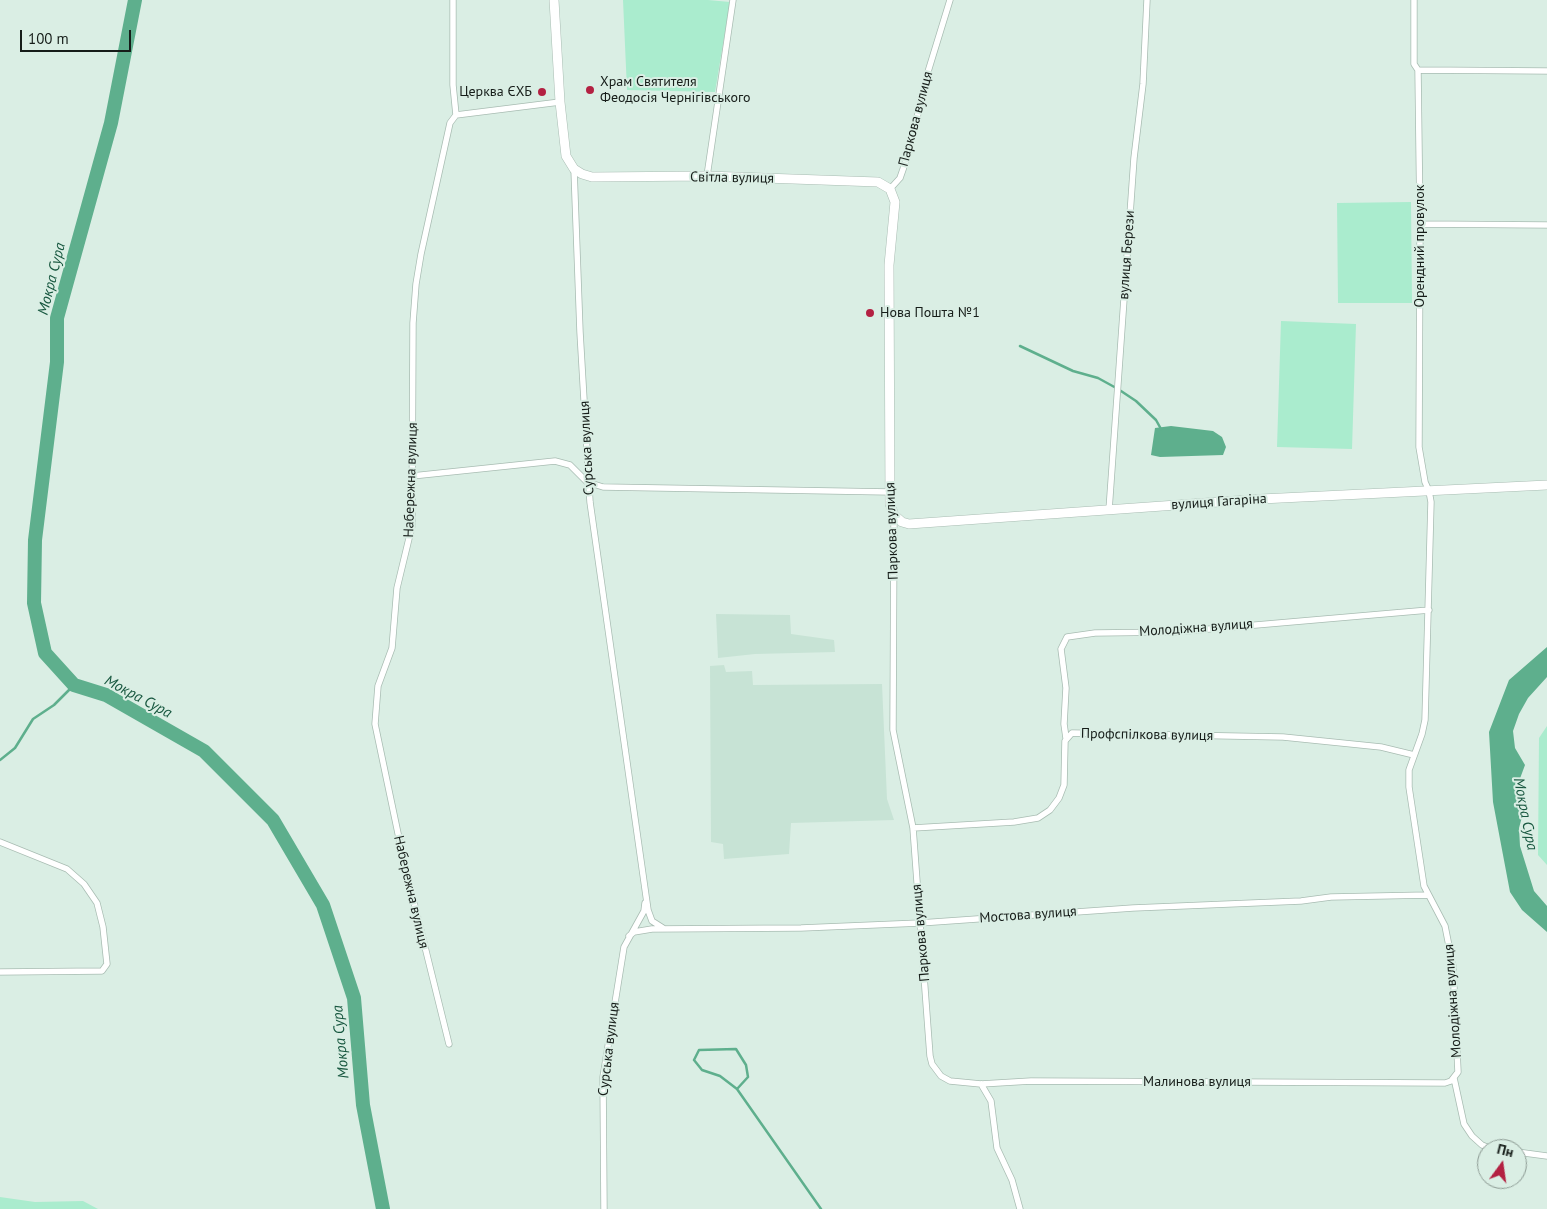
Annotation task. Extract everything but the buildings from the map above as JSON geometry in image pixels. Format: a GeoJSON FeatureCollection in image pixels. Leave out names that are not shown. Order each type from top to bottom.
{"type":"FeatureCollection","features":[{"type":"Feature","properties":{"kind":"street","name":"Набережна вулиця"},"geometry":{"type":"LineString","coordinates":[[449,1044],[404,862],[375,724],[378,686],[392,648],[396,588],[412,526],[413,323],[416,284],[450,123],[456,115],[453,85],[453,0]]}},
{"type":"Feature","properties":{"kind":"street","name":"Сурська вулиця"},"geometry":{"type":"LineString","coordinates":[[554,0],[560,102],[566,156],[574,169],[580,332],[590,502],[649,916],[652,921],[667,930]]}},
{"type":"Feature","properties":{"kind":"street"},"geometry":{"type":"LineString","coordinates":[[707,176],[732,0]]}},
{"type":"Feature","properties":{"kind":"street","name":"Паркова вулиця"},"geometry":{"type":"LineString","coordinates":[[936,1070],[930,1056],[913,828],[893,730],[894,515],[890,504],[889,265],[895,202],[890,189],[900,178],[909,152],[927,75],[950,0]]}},
{"type":"Feature","properties":{"kind":"street","name":"вулиця Берези"},"geometry":{"type":"LineString","coordinates":[[1109,510],[1134,158],[1143,84],[1147,0]]}},
{"type":"Feature","properties":{"kind":"street","name":"Орендний провулок"},"geometry":{"type":"LineString","coordinates":[[1414,0],[1414,64],[1418,70],[1420,224],[1419,447],[1424,482],[1429,490]]}},
{"type":"Feature","properties":{"kind":"street"},"geometry":{"type":"LineString","coordinates":[[1418,70],[1547,71]]}},
{"type":"Feature","properties":{"kind":"street"},"geometry":{"type":"LineString","coordinates":[[456,115],[560,102]]}},
{"type":"Feature","properties":{"kind":"street","name":"Світла вулиця"},"geometry":{"type":"LineString","coordinates":[[574,169],[592,177],[707,176],[878,182],[890,189]]}},
{"type":"Feature","properties":{"kind":"street"},"geometry":{"type":"LineString","coordinates":[[1420,224],[1547,225]]}},
{"type":"Feature","properties":{"kind":"street"},"geometry":{"type":"LineString","coordinates":[[412,476],[554,461],[570,465],[590,483],[603,487],[890,492]]}},
{"type":"Feature","properties":{"kind":"street","name":"вулиця Гагаріна"},"geometry":{"type":"LineString","coordinates":[[894,515],[902,522],[910,524],[1429,490],[1547,485]]}},
{"type":"Feature","properties":{"kind":"street","name":"Молодіжна вулиця"},"geometry":{"type":"LineString","coordinates":[[1429,490],[1431,511],[1425,720],[1409,770],[1409,787],[1428,895],[1441,914],[1453,966],[1458,1072],[1454,1078]]}},
{"type":"Feature","properties":{"kind":"street","name":"Молодіжна вулиця"},"geometry":{"type":"LineString","coordinates":[[1066,738],[1064,724],[1066,688],[1061,649],[1067,636],[1095,633],[1175,632],[1429,610]]}},
{"type":"Feature","properties":{"kind":"street","name":"Профспілкова вулиця"},"geometry":{"type":"LineString","coordinates":[[913,828],[1014,822],[1038,818],[1050,810],[1059,798],[1064,785],[1066,738],[1076,733],[1283,737],[1381,746],[1414,755]]}},
{"type":"Feature","properties":{"kind":"street"},"geometry":{"type":"LineString","coordinates":[[0,842],[67,869],[84,884],[96,903],[103,927],[107,964],[106,969],[102,971],[0,972]]}},
{"type":"Feature","properties":{"kind":"street","name":"Сурська вулиця"},"geometry":{"type":"LineString","coordinates":[[604,1209],[603,1077],[620,966],[626,941],[644,911],[646,895]]}},
{"type":"Feature","properties":{"kind":"street","name":"Мостова вулиця"},"geometry":{"type":"LineString","coordinates":[[629,936],[643,930],[801,928],[920,923],[1133,908],[1302,902],[1330,897],[1428,895]]}},
{"type":"Feature","properties":{"kind":"street","name":"Малинова вулиця"},"geometry":{"type":"LineString","coordinates":[[936,1070],[950,1081],[981,1084],[1031,1081],[1445,1083],[1454,1078]]}},
{"type":"Feature","properties":{"kind":"street"},"geometry":{"type":"LineString","coordinates":[[1454,1078],[1464,1124],[1477,1140]]}},
{"type":"Feature","properties":{"kind":"street"},"geometry":{"type":"LineString","coordinates":[[981,1084],[991,1101],[997,1148],[1012,1180],[1020,1209]]}},
{"type":"Feature","properties":{"kind":"street"},"geometry":{"type":"LineString","coordinates":[[1527,1153],[1547,1156]]}},
{"type":"Feature","properties":{"kind":"shaded area"},"geometry":{"type":"Polygon","coordinates":[[[623,0],[708,0],[730,2],[715,92],[627,90],[623,0]]]}},
{"type":"Feature","properties":{"kind":"shaded area"},"geometry":{"type":"Polygon","coordinates":[[[1411,202],[1412,303],[1338,303],[1337,203],[1411,202]]]}},
{"type":"Feature","properties":{"kind":"shaded area"},"geometry":{"type":"Polygon","coordinates":[[[1281,321],[1356,324],[1352,449],[1277,447],[1281,321]]]}},
{"type":"Feature","properties":{"kind":"shaded area"},"geometry":{"type":"Polygon","coordinates":[[[1171,426],[1213,431],[1222,437],[1226,447],[1223,455],[1160,457],[1151,455],[1155,428],[1171,426]]]}},
{"type":"Feature","properties":{"kind":"shaded area"},"geometry":{"type":"Polygon","coordinates":[[[716,614],[790,615],[791,634],[834,640],[835,652],[755,654],[718,658],[716,614]]]}},
{"type":"Feature","properties":{"kind":"shaded area"},"geometry":{"type":"Polygon","coordinates":[[[1547,647],[1547,677],[1528,698],[1519,714],[1513,731],[1515,748],[1525,765],[1515,792],[1520,800],[1522,817],[1519,828],[1520,846],[1534,891],[1547,906],[1547,932],[1522,910],[1510,892],[1493,802],[1489,732],[1509,680],[1547,647]]]}},
{"type":"Feature","properties":{"kind":"shaded area"},"geometry":{"type":"Polygon","coordinates":[[[724,665],[726,672],[752,671],[753,685],[882,684],[887,799],[894,820],[791,823],[789,854],[724,859],[723,844],[711,842],[710,666],[724,665]]]}},
{"type":"Feature","properties":{"kind":"shaded area"},"geometry":{"type":"Polygon","coordinates":[[[1547,726],[1547,865],[1538,855],[1539,738],[1547,726]]]}},
{"type":"Feature","properties":{"kind":"shaded area"},"geometry":{"type":"Polygon","coordinates":[[[0,1197],[35,1202],[83,1201],[98,1209],[0,1209],[0,1197]]]}},
{"type":"Feature","properties":{"kind":"waterway","name":"Мокра Сура"},"geometry":{"type":"LineString","coordinates":[[135,0],[111,123],[57,318],[57,362],[35,540],[34,603],[45,653],[74,685],[106,695],[204,751],[273,820],[323,905],[354,998],[363,1105],[383,1209]]}},
{"type":"Feature","properties":{"kind":"waterway"},"geometry":{"type":"LineString","coordinates":[[1020,346],[1073,371],[1098,378],[1118,389],[1136,401],[1156,420],[1161,429]]}},
{"type":"Feature","properties":{"kind":"waterway"},"geometry":{"type":"LineString","coordinates":[[0,760],[15,748],[33,719],[54,705],[74,685]]}},
{"type":"Feature","properties":{"kind":"waterway"},"geometry":{"type":"LineString","coordinates":[[737,1089],[748,1077],[746,1065],[736,1049],[699,1050],[694,1060],[702,1070],[720,1076],[737,1089],[821,1209]]}},
{"type":"Feature","properties":{"kind":"place","name":"Храм Святителя Феодосія Чернігівського"},"geometry":{"type":"Point","coordinates":[590,90]}},
{"type":"Feature","properties":{"kind":"place","name":"Церква ЄХБ"},"geometry":{"type":"Point","coordinates":[542,92]}},
{"type":"Feature","properties":{"kind":"place","name":"Нова Пошта №1"},"geometry":{"type":"Point","coordinates":[870,313]}}]}
